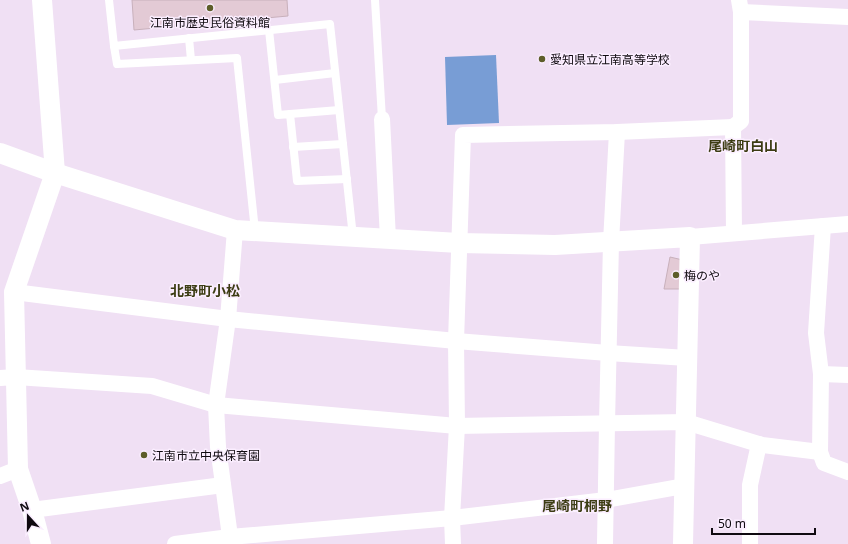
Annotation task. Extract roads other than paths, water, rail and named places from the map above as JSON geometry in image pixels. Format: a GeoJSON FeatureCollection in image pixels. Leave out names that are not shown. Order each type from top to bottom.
{"type":"FeatureCollection","features":[{"type":"Feature","properties":{"kind":"street"},"geometry":{"type":"LineString","coordinates":[[41,544],[32,510],[9,473],[7,292],[55,173],[42,0]]}},
{"type":"Feature","properties":{"kind":"street"},"geometry":{"type":"LineString","coordinates":[[453,544],[452,518],[457,426],[456,341],[463,135],[616,132],[733,127],[741,122],[740,6],[848,17]]}},
{"type":"Feature","properties":{"kind":"street"},"geometry":{"type":"LineString","coordinates":[[382,119],[388,239]]}},
{"type":"Feature","properties":{"kind":"street"},"geometry":{"type":"LineString","coordinates":[[733,127],[734,233]]}},
{"type":"Feature","properties":{"kind":"street"},"geometry":{"type":"LineString","coordinates":[[605,544],[608,353],[616,132]]}},
{"type":"Feature","properties":{"kind":"street"},"geometry":{"type":"LineString","coordinates":[[0,153],[55,173],[235,230],[255,232],[459,244],[555,246],[848,224]]}},
{"type":"Feature","properties":{"kind":"street"},"geometry":{"type":"LineString","coordinates":[[823,226],[816,333],[821,374],[820,452],[824,463],[848,472]]}},
{"type":"Feature","properties":{"kind":"street"},"geometry":{"type":"LineString","coordinates":[[230,541],[218,447],[216,405],[228,319],[235,230]]}},
{"type":"Feature","properties":{"kind":"street"},"geometry":{"type":"LineString","coordinates":[[683,544],[690,237]]}},
{"type":"Feature","properties":{"kind":"street"},"geometry":{"type":"LineString","coordinates":[[7,292],[228,319],[456,341],[687,358]]}},
{"type":"Feature","properties":{"kind":"street"},"geometry":{"type":"LineString","coordinates":[[821,374],[848,375]]}},
{"type":"Feature","properties":{"kind":"street"},"geometry":{"type":"LineString","coordinates":[[8,377],[152,386],[216,405],[457,426],[686,422],[759,444],[820,452]]}},
{"type":"Feature","properties":{"kind":"street"},"geometry":{"type":"LineString","coordinates":[[750,544],[750,485],[759,444]]}},
{"type":"Feature","properties":{"kind":"street"},"geometry":{"type":"LineString","coordinates":[[32,510],[223,485]]}},
{"type":"Feature","properties":{"kind":"street"},"geometry":{"type":"LineString","coordinates":[[175,544],[230,541],[452,518],[606,500],[684,486]]}},
{"type":"Feature","properties":{"kind":"lane"},"geometry":{"type":"LineString","coordinates":[[109,0],[116,64],[237,58],[255,232]]}},
{"type":"Feature","properties":{"kind":"lane"},"geometry":{"type":"LineString","coordinates":[[375,0],[382,119]]}},
{"type":"Feature","properties":{"kind":"lane"},"geometry":{"type":"LineString","coordinates":[[114,46],[330,24],[353,237]]}},
{"type":"Feature","properties":{"kind":"lane"},"geometry":{"type":"LineString","coordinates":[[269,30],[278,115],[339,110]]}},
{"type":"Feature","properties":{"kind":"lane"},"geometry":{"type":"LineString","coordinates":[[189,38],[191,60]]}},
{"type":"Feature","properties":{"kind":"lane"},"geometry":{"type":"LineString","coordinates":[[275,80],[335,73]]}},
{"type":"Feature","properties":{"kind":"lane"},"geometry":{"type":"LineString","coordinates":[[290,114],[297,181],[347,179]]}},
{"type":"Feature","properties":{"kind":"lane"},"geometry":{"type":"LineString","coordinates":[[293,147],[343,144]]}},
{"type":"Feature","properties":{"kind":"water"},"geometry":{"type":"Polygon","coordinates":[[[496,55],[499,123],[447,125],[445,57],[496,55]]]}},
{"type":"Feature","properties":{"kind":"place","name":"江南市歴史民俗資料館"},"geometry":{"type":"Point","coordinates":[210,8]}},
{"type":"Feature","properties":{"kind":"place","name":"愛知県立江南高等学校"},"geometry":{"type":"Point","coordinates":[542,59]}},
{"type":"Feature","properties":{"kind":"place","name":"梅のや"},"geometry":{"type":"Point","coordinates":[676,275]}},
{"type":"Feature","properties":{"kind":"place","name":"江南市立中央保育園"},"geometry":{"type":"Point","coordinates":[144,455]}},
{"type":"Feature","properties":{"kind":"district","name":"尾崎町白山"},"geometry":{"type":"Point","coordinates":[743,145]}},
{"type":"Feature","properties":{"kind":"district","name":"北野町小松"},"geometry":{"type":"Point","coordinates":[205,290]}},
{"type":"Feature","properties":{"kind":"district","name":"尾崎町桐野"},"geometry":{"type":"Point","coordinates":[577,505]}}]}
